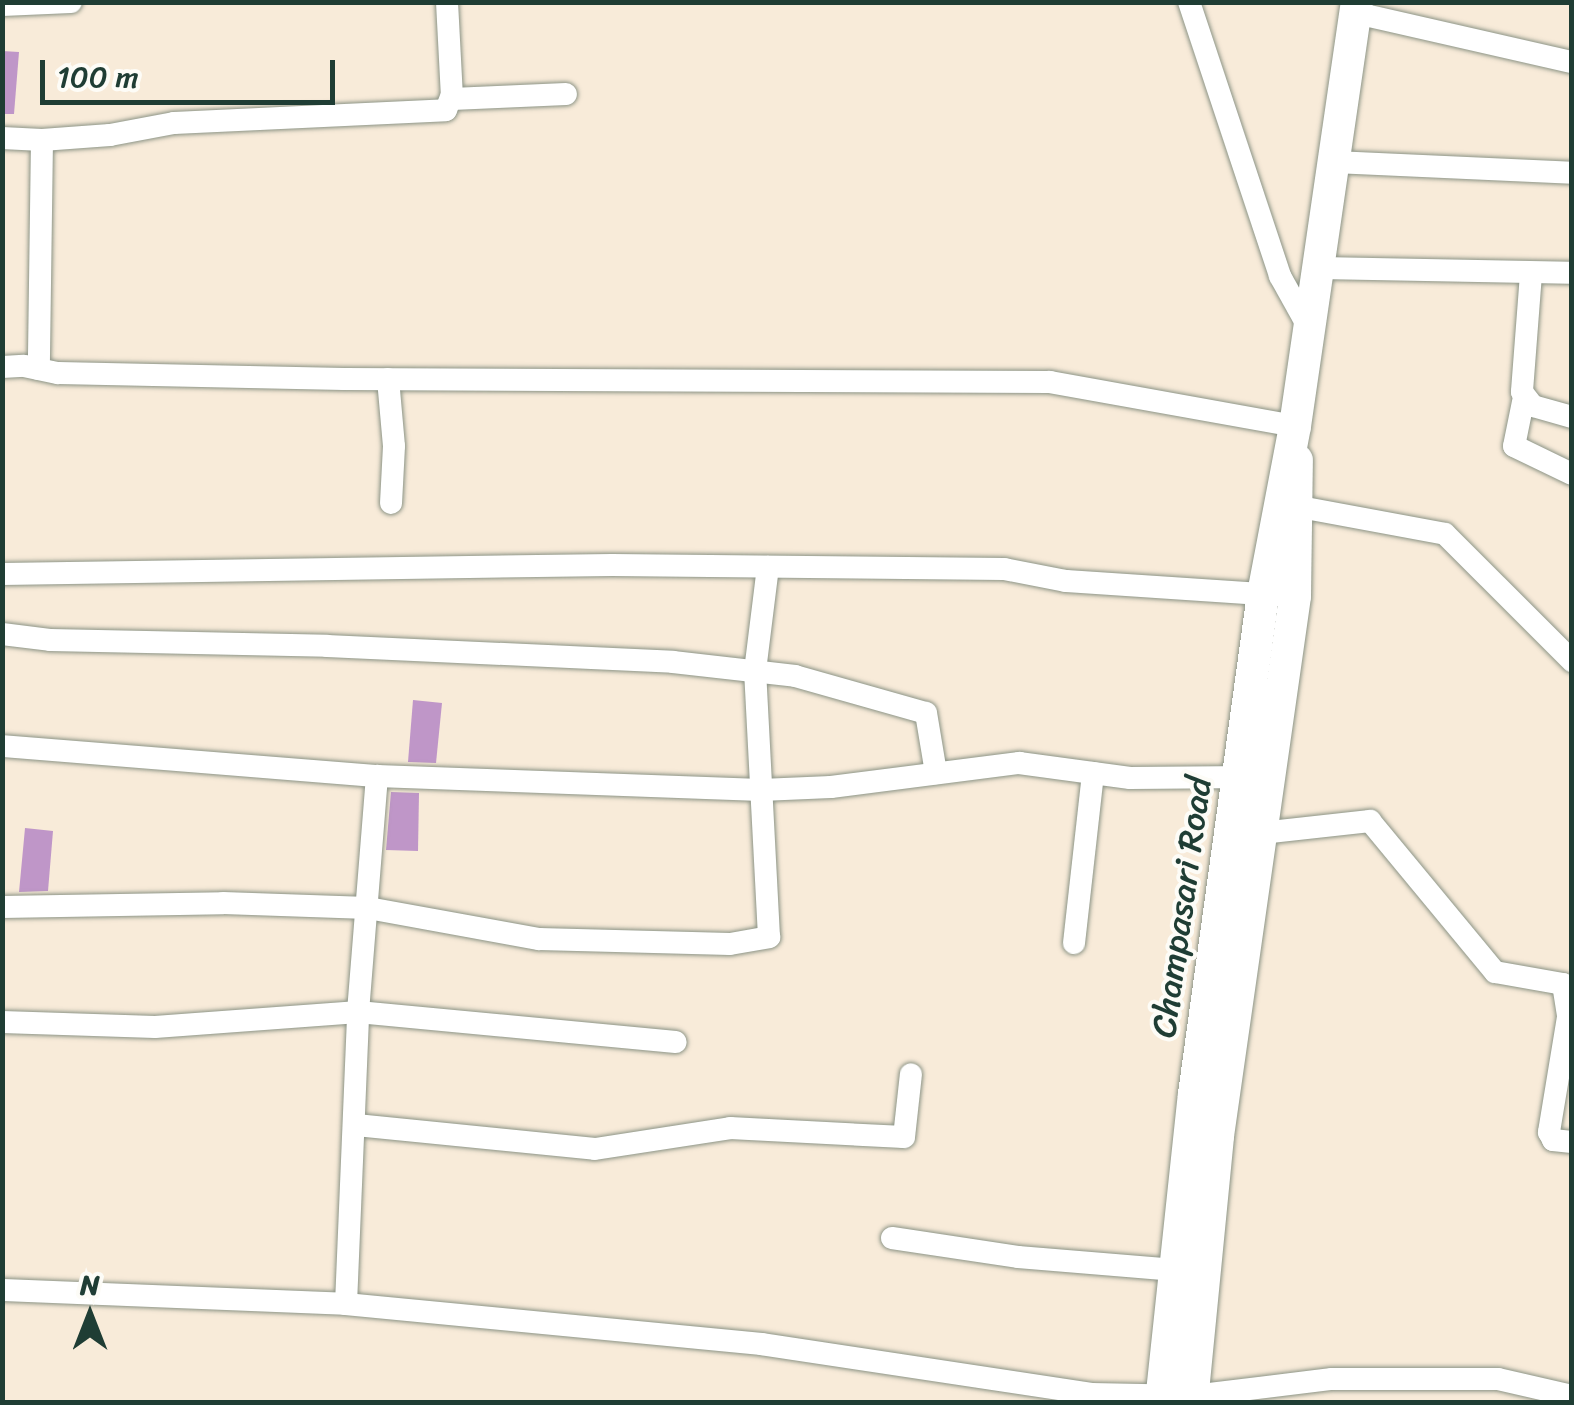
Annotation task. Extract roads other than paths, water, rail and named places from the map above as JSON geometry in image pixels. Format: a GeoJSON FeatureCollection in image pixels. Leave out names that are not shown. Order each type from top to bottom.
{"type":"FeatureCollection","features":[{"type":"Feature","properties":{"kind":"main road","name":"Champasari Road"},"geometry":{"type":"LineString","coordinates":[[1177,1399],[1187,1271],[1279,595],[1295,426],[1356,8]]}},
{"type":"Feature","properties":{"kind":"main road","name":"Champasari Road"},"geometry":{"type":"LineString","coordinates":[[1279,595],[1300,507],[1295,426]]}},
{"type":"Feature","properties":{"kind":"main road","name":"Champasari Road"},"geometry":{"type":"LineString","coordinates":[[1187,1271],[1261,832],[1254,778]]}},
{"type":"Feature","properties":{"kind":"street"},"geometry":{"type":"LineString","coordinates":[[2,4],[71,2]]}},
{"type":"Feature","properties":{"kind":"street"},"geometry":{"type":"LineString","coordinates":[[447,2],[452,99],[566,94]]}},
{"type":"Feature","properties":{"kind":"street"},"geometry":{"type":"LineString","coordinates":[[1190,2],[1280,276],[1310,330]]}},
{"type":"Feature","properties":{"kind":"street"},"geometry":{"type":"LineString","coordinates":[[1356,8],[1572,62]]}},
{"type":"Feature","properties":{"kind":"street"},"geometry":{"type":"LineString","coordinates":[[2,138],[42,140],[110,135],[174,123],[446,110],[452,94]]}},
{"type":"Feature","properties":{"kind":"street"},"geometry":{"type":"LineString","coordinates":[[38,368],[42,140]]}},
{"type":"Feature","properties":{"kind":"street"},"geometry":{"type":"LineString","coordinates":[[1334,162],[1572,173]]}},
{"type":"Feature","properties":{"kind":"street"},"geometry":{"type":"LineString","coordinates":[[1318,268],[1572,273]]}},
{"type":"Feature","properties":{"kind":"street"},"geometry":{"type":"LineString","coordinates":[[1531,274],[1524,397],[1514,446],[1572,474]]}},
{"type":"Feature","properties":{"kind":"street"},"geometry":{"type":"LineString","coordinates":[[2,367],[58,373],[388,378],[1050,382],[1295,426]]}},
{"type":"Feature","properties":{"kind":"street"},"geometry":{"type":"LineString","coordinates":[[388,378],[394,446],[391,502]]}},
{"type":"Feature","properties":{"kind":"street"},"geometry":{"type":"LineString","coordinates":[[1524,397],[1533,406],[1572,417]]}},
{"type":"Feature","properties":{"kind":"street"},"geometry":{"type":"LineString","coordinates":[[1300,507],[1445,534],[1572,661]]}},
{"type":"Feature","properties":{"kind":"street"},"geometry":{"type":"LineString","coordinates":[[2,907],[223,903],[368,908],[539,938],[730,944],[769,936],[755,671],[768,567]]}},
{"type":"Feature","properties":{"kind":"street"},"geometry":{"type":"LineString","coordinates":[[2,574],[768,567],[1004,570],[1066,581],[1279,595]]}},
{"type":"Feature","properties":{"kind":"street"},"geometry":{"type":"LineString","coordinates":[[2,634],[50,640],[327,646],[673,662],[795,676],[926,713],[936,773]]}},
{"type":"Feature","properties":{"kind":"street"},"geometry":{"type":"LineString","coordinates":[[2,746],[377,776],[762,790],[831,786],[1019,763],[1130,778],[1254,778]]}},
{"type":"Feature","properties":{"kind":"street"},"geometry":{"type":"LineString","coordinates":[[1074,943],[1093,773]]}},
{"type":"Feature","properties":{"kind":"street"},"geometry":{"type":"LineString","coordinates":[[346,1304],[358,1012],[377,776]]}},
{"type":"Feature","properties":{"kind":"street"},"geometry":{"type":"LineString","coordinates":[[1261,832],[1370,821],[1494,972],[1563,984],[1568,1018],[1549,1132],[1552,1140],[1572,1142]]}},
{"type":"Feature","properties":{"kind":"street"},"geometry":{"type":"LineString","coordinates":[[2,1022],[155,1027],[358,1012],[676,1042]]}},
{"type":"Feature","properties":{"kind":"street"},"geometry":{"type":"LineString","coordinates":[[356,1126],[596,1149],[730,1128],[904,1137],[911,1074]]}},
{"type":"Feature","properties":{"kind":"street"},"geometry":{"type":"LineString","coordinates":[[892,1238],[1018,1257],[1187,1271]]}},
{"type":"Feature","properties":{"kind":"street"},"geometry":{"type":"LineString","coordinates":[[2,1290],[346,1304],[761,1344],[1091,1394],[1177,1399],[1332,1380],[1572,1396]]}}]}
